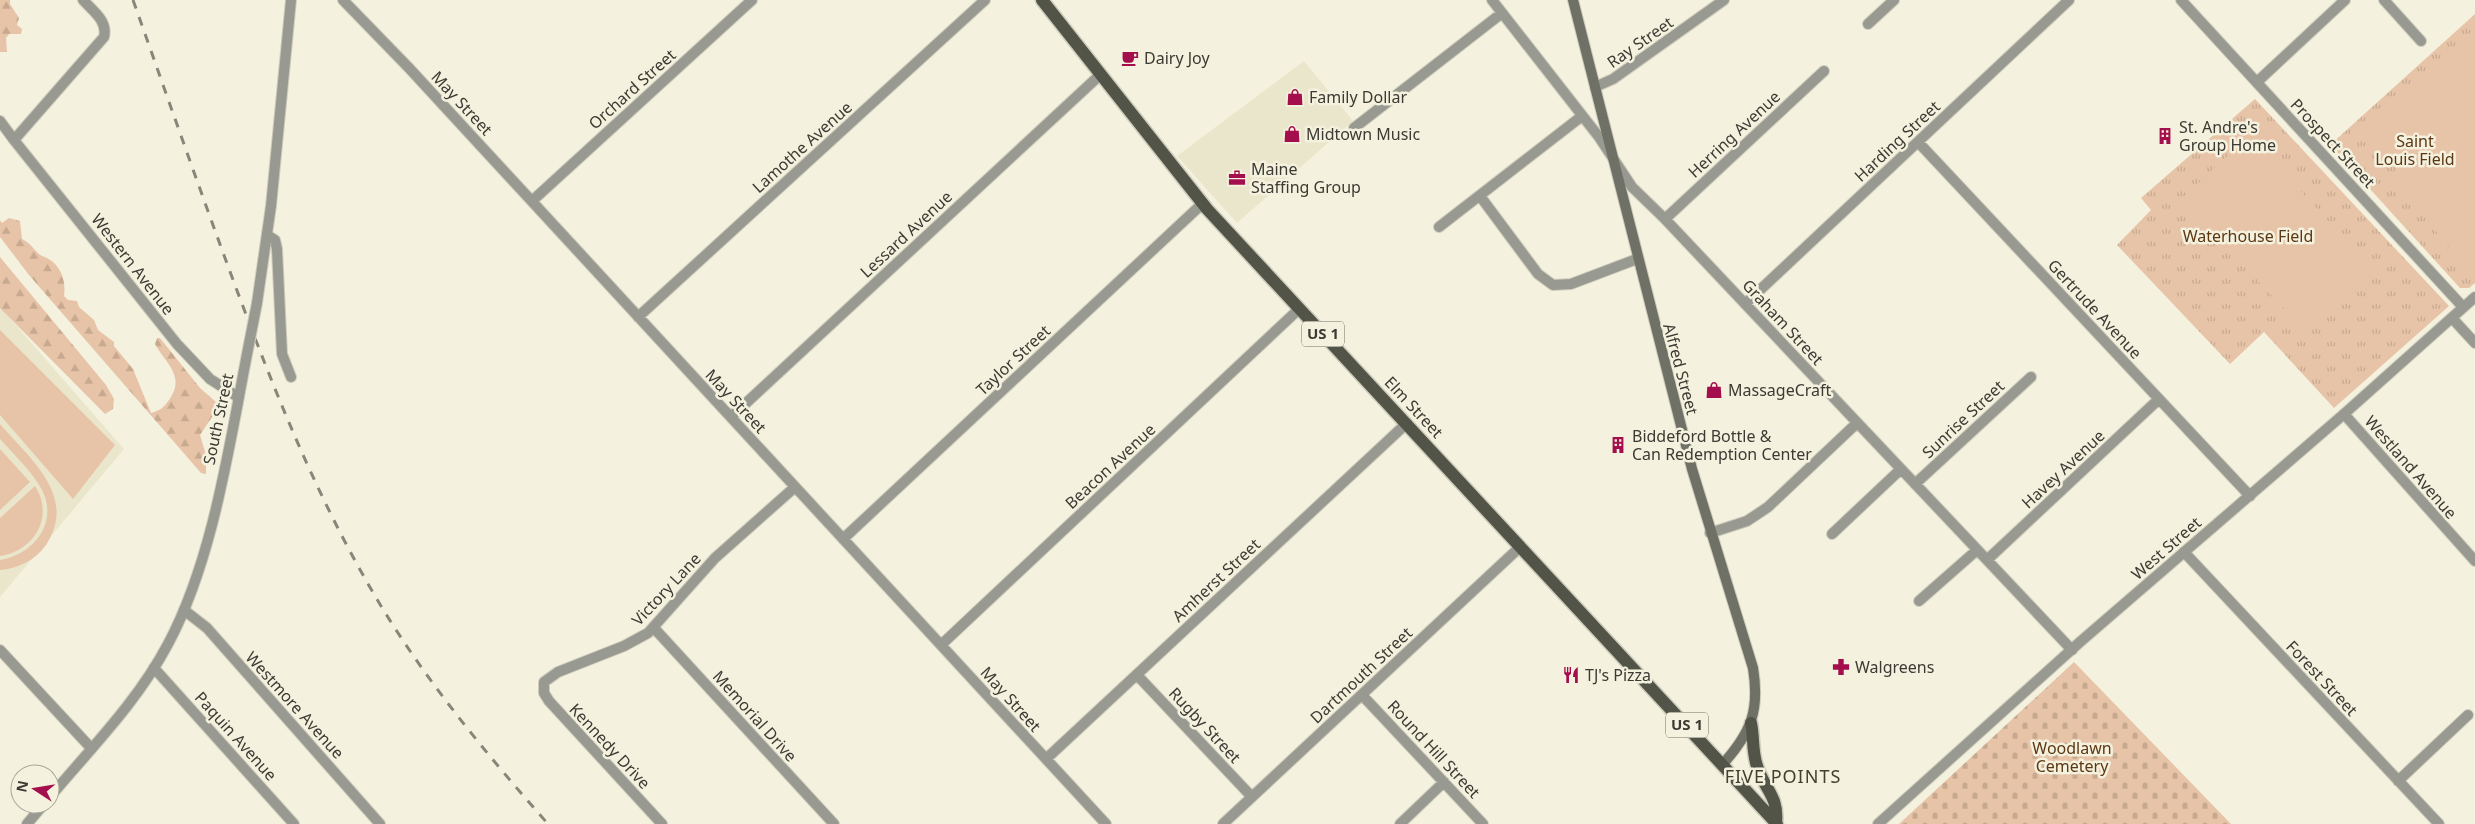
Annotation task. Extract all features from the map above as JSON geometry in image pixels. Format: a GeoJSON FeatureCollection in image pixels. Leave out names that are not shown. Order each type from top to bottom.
{"type":"FeatureCollection","features":[{"type":"Feature","properties":{"kind":"main road","name":"Elm Street"},"geometry":{"type":"LineString","coordinates":[[1042,0],[1202,204],[1407,423],[1776,824]]}},
{"type":"Feature","properties":{"kind":"main road","name":"Alfred Street"},"geometry":{"type":"LineString","coordinates":[[1573,0],[1637,259],[1710,533],[1752,668],[1756,696],[1751,723],[1743,739],[1722,765]]}},
{"type":"Feature","properties":{"kind":"main road"},"geometry":{"type":"LineString","coordinates":[[1751,723],[1757,765],[1776,803],[1776,824]]}},
{"type":"Feature","properties":{"kind":"street"},"geometry":{"type":"LineString","coordinates":[[14,140],[104,37],[105,30],[102,21],[83,0]]}},
{"type":"Feature","properties":{"kind":"street","name":"South Street"},"geometry":{"type":"LineString","coordinates":[[60,785],[136,695],[154,668],[184,610],[199,568],[215,506],[257,303],[268,235],[291,0]]}},
{"type":"Feature","properties":{"kind":"street","name":"May Street"},"geometry":{"type":"LineString","coordinates":[[343,0],[409,68],[1106,824]]}},
{"type":"Feature","properties":{"kind":"street","name":"Orchard Street"},"geometry":{"type":"LineString","coordinates":[[532,201],[752,0]]}},
{"type":"Feature","properties":{"kind":"street","name":"Lamothe Avenue"},"geometry":{"type":"LineString","coordinates":[[638,316],[986,0]]}},
{"type":"Feature","properties":{"kind":"street","name":"Graham Street"},"geometry":{"type":"LineString","coordinates":[[1492,0],[1582,116],[1632,187],[1665,219],[2072,650]]}},
{"type":"Feature","properties":{"kind":"street","name":"Ray Street"},"geometry":{"type":"LineString","coordinates":[[1595,87],[1613,79],[1724,0]]}},
{"type":"Feature","properties":{"kind":"street"},"geometry":{"type":"LineString","coordinates":[[1868,24],[1894,0]]}},
{"type":"Feature","properties":{"kind":"street","name":"Harding Street"},"geometry":{"type":"LineString","coordinates":[[1745,304],[2069,0]]}},
{"type":"Feature","properties":{"kind":"street","name":"Prospect Street"},"geometry":{"type":"LineString","coordinates":[[2181,0],[2464,307]]}},
{"type":"Feature","properties":{"kind":"street"},"geometry":{"type":"LineString","coordinates":[[2256,82],[2345,0]]}},
{"type":"Feature","properties":{"kind":"street"},"geometry":{"type":"LineString","coordinates":[[2384,0],[2421,41]]}},
{"type":"Feature","properties":{"kind":"street"},"geometry":{"type":"LineString","coordinates":[[1354,128],[1502,13]]}},
{"type":"Feature","properties":{"kind":"street","name":"Herring Avenue"},"geometry":{"type":"LineString","coordinates":[[1665,219],[1824,72]]}},
{"type":"Feature","properties":{"kind":"street","name":"Lessard Avenue"},"geometry":{"type":"LineString","coordinates":[[731,417],[1101,74]]}},
{"type":"Feature","properties":{"kind":"street"},"geometry":{"type":"LineString","coordinates":[[1439,227],[1582,116]]}},
{"type":"Feature","properties":{"kind":"street","name":"Western Avenue"},"geometry":{"type":"LineString","coordinates":[[0,121],[177,344],[210,379],[238,397]]}},
{"type":"Feature","properties":{"kind":"street","name":"Gertrude Avenue"},"geometry":{"type":"LineString","coordinates":[[1918,142],[2250,496]]}},
{"type":"Feature","properties":{"kind":"street"},"geometry":{"type":"LineString","coordinates":[[1480,196],[1538,274],[1548,282],[1559,285],[1571,284],[1637,259]]}},
{"type":"Feature","properties":{"kind":"street","name":"Taylor Street"},"geometry":{"type":"LineString","coordinates":[[843,539],[1202,204]]}},
{"type":"Feature","properties":{"kind":"street"},"geometry":{"type":"LineString","coordinates":[[268,235],[275,240],[277,249],[282,354],[291,377]]}},
{"type":"Feature","properties":{"kind":"street","name":"West Street"},"geometry":{"type":"LineString","coordinates":[[1878,824],[2072,650],[2344,414],[2475,297]]}},
{"type":"Feature","properties":{"kind":"street","name":"Beacon Avenue"},"geometry":{"type":"LineString","coordinates":[[941,645],[1299,309]]}},
{"type":"Feature","properties":{"kind":"street"},"geometry":{"type":"LineString","coordinates":[[2452,318],[2475,343]]}},
{"type":"Feature","properties":{"kind":"street","name":"Sunrise Street"},"geometry":{"type":"LineString","coordinates":[[1915,484],[2031,376]]}},
{"type":"Feature","properties":{"kind":"street","name":"Havey Avenue"},"geometry":{"type":"LineString","coordinates":[[1987,560],[2159,399]]}},
{"type":"Feature","properties":{"kind":"street","name":"Westland Avenue"},"geometry":{"type":"LineString","coordinates":[[2344,414],[2475,562]]}},
{"type":"Feature","properties":{"kind":"street","name":"Amherst Street"},"geometry":{"type":"LineString","coordinates":[[1046,759],[1407,423]]}},
{"type":"Feature","properties":{"kind":"street"},"geometry":{"type":"LineString","coordinates":[[1710,533],[1747,521],[1768,507],[1857,423]]}},
{"type":"Feature","properties":{"kind":"street"},"geometry":{"type":"LineString","coordinates":[[1832,534],[1901,469]]}},
{"type":"Feature","properties":{"kind":"street","name":"Victory Lane"},"geometry":{"type":"LineString","coordinates":[[543,684],[552,674],[631,644],[654,628],[715,558],[795,487]]}},
{"type":"Feature","properties":{"kind":"street","name":"Dartmouth Street"},"geometry":{"type":"LineString","coordinates":[[1223,824],[1520,547]]}},
{"type":"Feature","properties":{"kind":"street"},"geometry":{"type":"LineString","coordinates":[[1919,601],[1977,550]]}},
{"type":"Feature","properties":{"kind":"street","name":"Forest Street"},"geometry":{"type":"LineString","coordinates":[[2184,552],[2439,824]]}},
{"type":"Feature","properties":{"kind":"street","name":"Westmore Avenue"},"geometry":{"type":"LineString","coordinates":[[184,610],[207,628],[380,824]]}},
{"type":"Feature","properties":{"kind":"street","name":"Memorial Drive"},"geometry":{"type":"LineString","coordinates":[[654,628],[834,824]]}},
{"type":"Feature","properties":{"kind":"street"},"geometry":{"type":"LineString","coordinates":[[0,650],[92,748]]}},
{"type":"Feature","properties":{"kind":"street","name":"Paquin Avenue"},"geometry":{"type":"LineString","coordinates":[[154,668],[294,824]]}},
{"type":"Feature","properties":{"kind":"street","name":"Rugby Street"},"geometry":{"type":"LineString","coordinates":[[1137,674],[1252,797]]}},
{"type":"Feature","properties":{"kind":"street","name":"Kennedy Drive"},"geometry":{"type":"LineString","coordinates":[[543,684],[544,693],[549,701],[662,824]]}},
{"type":"Feature","properties":{"kind":"street","name":"Round Hill Street"},"geometry":{"type":"LineString","coordinates":[[1362,694],[1483,824]]}},
{"type":"Feature","properties":{"kind":"street"},"geometry":{"type":"LineString","coordinates":[[2398,781],[2468,715]]}},
{"type":"Feature","properties":{"kind":"street"},"geometry":{"type":"LineString","coordinates":[[1400,824],[1444,782]]}},
{"type":"Feature","properties":{"kind":"street"},"geometry":{"type":"LineString","coordinates":[[27,824],[36,814]]}},
{"type":"Feature","properties":{"kind":"shaded area"},"geometry":{"type":"Polygon","coordinates":[[[1304,61],[1353,121],[1237,223],[1177,156],[1304,61]]]}},
{"type":"Feature","properties":{"kind":"shaded area"},"geometry":{"type":"Polygon","coordinates":[[[0,307],[124,449],[0,597],[0,307]]]}},
{"type":"Feature","properties":{"kind":"green space"},"geometry":{"type":"Polygon","coordinates":[[[0,0],[10,0],[10,4],[19,18],[17,25],[22,29],[21,34],[9,34],[6,38],[7,52],[0,52],[0,0]]]}},
{"type":"Feature","properties":{"kind":"green space","name":"Saint Louis Field"},"geometry":{"type":"Polygon","coordinates":[[[2475,14],[2475,283],[2469,288],[2460,288],[2330,145],[2475,14]]]}},
{"type":"Feature","properties":{"kind":"green space","name":"Saint Louis Field"},"geometry":{"type":"Polygon","coordinates":[[[2475,28],[2475,258],[2473,260],[2460,259],[2397,186],[2404,169],[2367,127],[2475,28]]]}},
{"type":"Feature","properties":{"kind":"green space","name":"Waterhouse Field"},"geometry":{"type":"Polygon","coordinates":[[[2255,99],[2449,306],[2334,408],[2264,332],[2230,364],[2117,245],[2151,210],[2141,198],[2255,99]]]}},
{"type":"Feature","properties":{"kind":"green space"},"geometry":{"type":"Polygon","coordinates":[[[2249,136],[2375,271],[2308,334],[2181,199],[2249,136]]]}},
{"type":"Feature","properties":{"kind":"green space"},"geometry":{"type":"Polygon","coordinates":[[[9,218],[20,221],[22,239],[29,243],[39,254],[56,265],[62,275],[64,296],[68,300],[77,301],[79,307],[94,320],[98,330],[114,342],[114,346],[133,369],[151,413],[160,410],[165,405],[174,392],[176,384],[172,370],[155,344],[157,338],[160,338],[200,388],[216,402],[214,414],[200,435],[206,455],[206,474],[201,473],[29,275],[0,237],[0,220],[2,223],[9,218]]]}},
{"type":"Feature","properties":{"kind":"green space"},"geometry":{"type":"Polygon","coordinates":[[[0,257],[106,385],[114,399],[113,409],[105,414],[0,308],[0,257]]]}},
{"type":"Feature","properties":{"kind":"green space"},"geometry":{"type":"Polygon","coordinates":[[[0,330],[115,445],[73,499],[0,415],[0,330]]]}},
{"type":"Feature","properties":{"kind":"green space"},"geometry":{"type":"Polygon","coordinates":[[[0,424],[46,479],[53,494],[57,510],[54,527],[42,550],[26,563],[0,570],[0,560],[23,552],[40,536],[47,514],[46,502],[38,483],[0,439],[0,424]]]}},
{"type":"Feature","properties":{"kind":"green space"},"geometry":{"type":"Polygon","coordinates":[[[0,449],[30,482],[0,510],[0,449]]]}},
{"type":"Feature","properties":{"kind":"green space"},"geometry":{"type":"Polygon","coordinates":[[[35,486],[41,498],[43,509],[38,531],[23,547],[12,553],[0,556],[0,518],[35,486]]]}},
{"type":"Feature","properties":{"kind":"green space","name":"Woodlawn Cemetery"},"geometry":{"type":"Polygon","coordinates":[[[2074,662],[2231,824],[1899,824],[2074,662]]]}},
{"type":"Feature","properties":{"kind":"railway"},"geometry":{"type":"LineString","coordinates":[[133,0],[262,357],[330,513],[371,589],[431,681],[476,740],[548,824]]}},
{"type":"Feature","properties":{"kind":"place","name":"Dairy Joy"},"geometry":{"type":"Point","coordinates":[1130,58]}},
{"type":"Feature","properties":{"kind":"place","name":"Family Dollar"},"geometry":{"type":"Point","coordinates":[1295,97]}},
{"type":"Feature","properties":{"kind":"place","name":"Midtown Music"},"geometry":{"type":"Point","coordinates":[1292,134]}},
{"type":"Feature","properties":{"kind":"place","name":"St. Andre's Group Home"},"geometry":{"type":"Point","coordinates":[2165,136]}},
{"type":"Feature","properties":{"kind":"place","name":"Maine Staffing Group"},"geometry":{"type":"Point","coordinates":[1237,178]}},
{"type":"Feature","properties":{"kind":"place","name":"MassageCraft"},"geometry":{"type":"Point","coordinates":[1714,390]}},
{"type":"Feature","properties":{"kind":"place","name":"Biddeford Bottle & Can Redemption Center"},"geometry":{"type":"Point","coordinates":[1618,445]}},
{"type":"Feature","properties":{"kind":"place","name":"Walgreens"},"geometry":{"type":"Point","coordinates":[1841,667]}},
{"type":"Feature","properties":{"kind":"place","name":"TJ's Pizza"},"geometry":{"type":"Point","coordinates":[1571,675]}},
{"type":"Feature","properties":{"kind":"district","name":"FIVE POINTS"},"geometry":{"type":"Point","coordinates":[1783,777]}}]}
